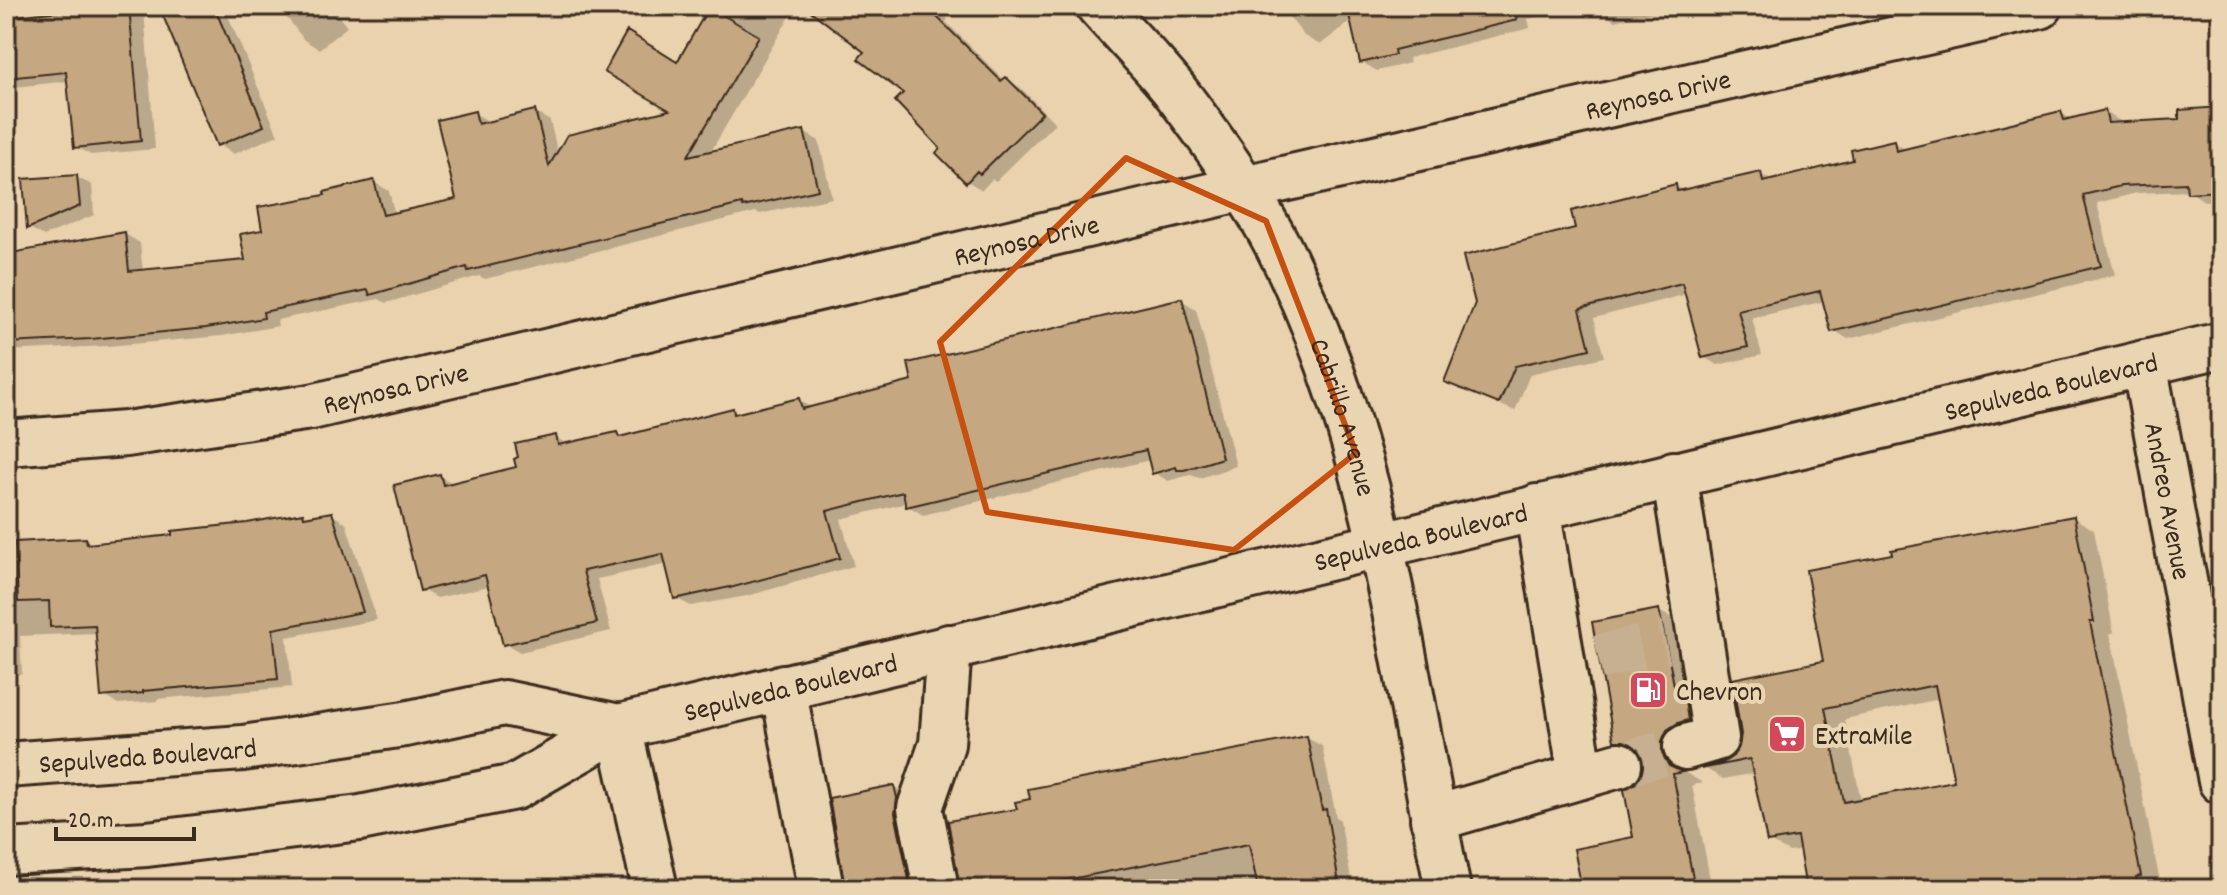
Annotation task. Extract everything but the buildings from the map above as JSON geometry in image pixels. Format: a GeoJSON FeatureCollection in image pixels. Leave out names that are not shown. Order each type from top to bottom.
{"type":"FeatureCollection","features":[{"type":"Feature","properties":{"kind":"street","name":"Cabrillo Avenue"},"geometry":{"type":"LineString","coordinates":[[1099,6],[1171,86],[1244,188],[1278,246],[1307,307],[1346,412],[1381,545],[1448,889]]}},
{"type":"Feature","properties":{"kind":"street","name":"Reynosa Drive"},"geometry":{"type":"LineString","coordinates":[[6,443],[126,434],[311,407],[1244,188],[2040,6]]}},
{"type":"Feature","properties":{"kind":"street","name":"Sepulveda Boulevard"},"geometry":{"type":"LineString","coordinates":[[6,852],[147,844],[360,818],[515,787],[619,727],[2221,345]]}},
{"type":"Feature","properties":{"kind":"street","name":"Andreo Avenue"},"geometry":{"type":"LineString","coordinates":[[2144,363],[2221,781]]}},
{"type":"Feature","properties":{"kind":"street"},"geometry":{"type":"LineString","coordinates":[[1674,474],[1683,638],[1716,738],[1686,747]]}},
{"type":"Feature","properties":{"kind":"street"},"geometry":{"type":"LineString","coordinates":[[1433,819],[1600,771],[1581,661],[1537,507]]}},
{"type":"Feature","properties":{"kind":"street"},"geometry":{"type":"LineString","coordinates":[[936,889],[920,808],[942,744],[949,647]]}},
{"type":"Feature","properties":{"kind":"street"},"geometry":{"type":"LineString","coordinates":[[783,687],[821,889]]}},
{"type":"Feature","properties":{"kind":"street","name":"Sepulveda Boulevard"},"geometry":{"type":"LineString","coordinates":[[6,765],[243,748],[405,724],[504,703],[619,727]]}},
{"type":"Feature","properties":{"kind":"street"},"geometry":{"type":"LineString","coordinates":[[619,727],[655,889]]}},
{"type":"Feature","properties":{"kind":"highlighted area"},"geometry":{"type":"Polygon","coordinates":[[[1126,158],[1266,221],[1356,453],[1234,550],[987,512],[940,342],[1126,158]]]}},
{"type":"Feature","properties":{"kind":"tunnel"},"geometry":{"type":"LineString","coordinates":[[1598,657],[1666,642]]}},
{"type":"Feature","properties":{"kind":"tunnel"},"geometry":{"type":"LineString","coordinates":[[1619,765],[1686,747]]}},
{"type":"Feature","properties":{"kind":"place","name":"Chevron"},"geometry":{"type":"Point","coordinates":[1648,690]}},
{"type":"Feature","properties":{"kind":"place","name":"ExtraMile"},"geometry":{"type":"Point","coordinates":[1787,734]}}]}
